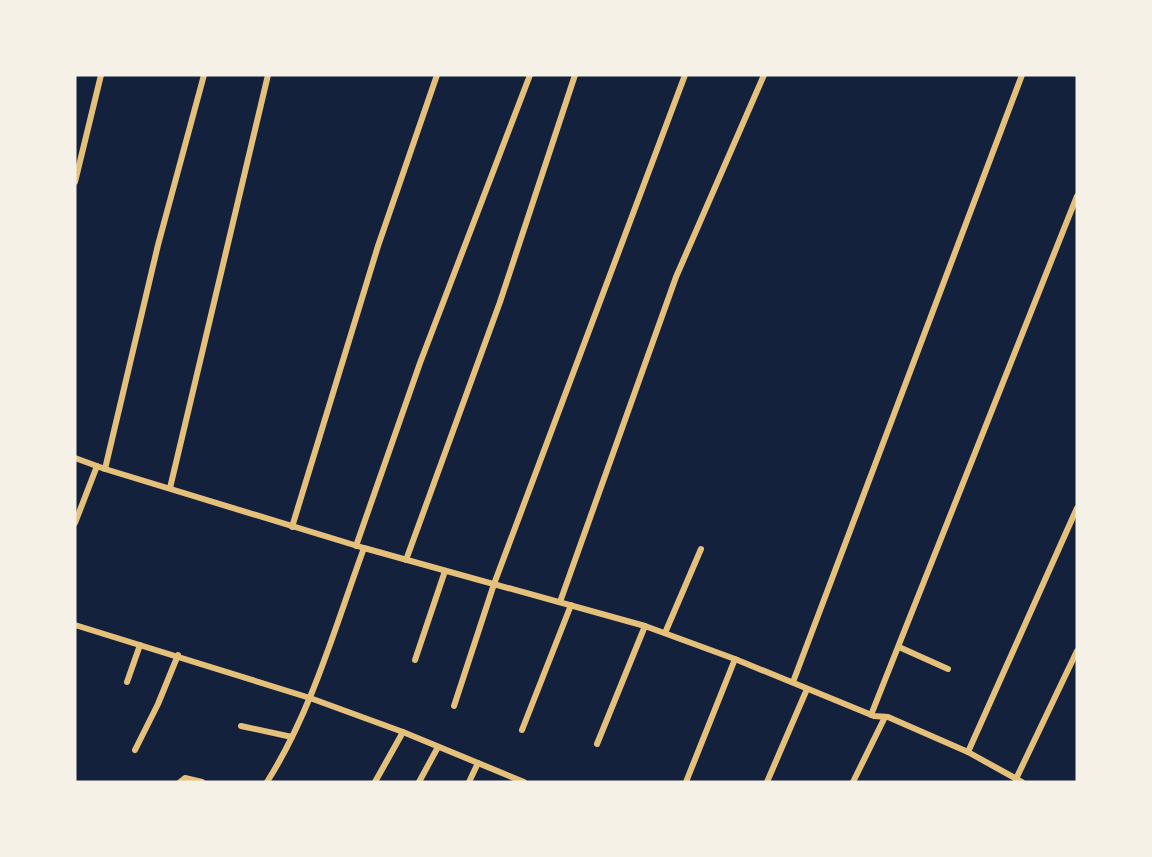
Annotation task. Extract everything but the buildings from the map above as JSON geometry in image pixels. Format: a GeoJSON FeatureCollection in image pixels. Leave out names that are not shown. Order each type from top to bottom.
{"type":"FeatureCollection","features":[{"type":"Feature","properties":{"kind":"street"},"geometry":{"type":"LineString","coordinates":[[75,182],[101,75]]}},
{"type":"Feature","properties":{"kind":"street"},"geometry":{"type":"LineString","coordinates":[[105,469],[158,245],[204,75]]}},
{"type":"Feature","properties":{"kind":"street"},"geometry":{"type":"LineString","coordinates":[[170,488],[268,75]]}},
{"type":"Feature","properties":{"kind":"street"},"geometry":{"type":"LineString","coordinates":[[292,527],[378,246],[437,75]]}},
{"type":"Feature","properties":{"kind":"street"},"geometry":{"type":"LineString","coordinates":[[356,546],[420,363],[530,75]]}},
{"type":"Feature","properties":{"kind":"street"},"geometry":{"type":"LineString","coordinates":[[406,560],[500,302],[575,75]]}},
{"type":"Feature","properties":{"kind":"street"},"geometry":{"type":"LineString","coordinates":[[454,706],[494,584],[685,75]]}},
{"type":"Feature","properties":{"kind":"street"},"geometry":{"type":"LineString","coordinates":[[560,602],[676,277],[764,75]]}},
{"type":"Feature","properties":{"kind":"street"},"geometry":{"type":"LineString","coordinates":[[793,682],[1022,75]]}},
{"type":"Feature","properties":{"kind":"street"},"geometry":{"type":"LineString","coordinates":[[871,715],[1077,196]]}},
{"type":"Feature","properties":{"kind":"street"},"geometry":{"type":"LineString","coordinates":[[75,458],[356,546],[645,626],[735,659],[871,715],[885,717],[968,752],[1018,781],[1077,651]]}},
{"type":"Feature","properties":{"kind":"street"},"geometry":{"type":"LineString","coordinates":[[75,523],[97,466]]}},
{"type":"Feature","properties":{"kind":"street"},"geometry":{"type":"LineString","coordinates":[[968,752],[1077,508]]}},
{"type":"Feature","properties":{"kind":"street"},"geometry":{"type":"LineString","coordinates":[[267,782],[310,698],[364,548]]}},
{"type":"Feature","properties":{"kind":"street"},"geometry":{"type":"LineString","coordinates":[[665,633],[701,549]]}},
{"type":"Feature","properties":{"kind":"street"},"geometry":{"type":"LineString","coordinates":[[415,660],[445,571]]}},
{"type":"Feature","properties":{"kind":"street"},"geometry":{"type":"LineString","coordinates":[[522,730],[571,605]]}},
{"type":"Feature","properties":{"kind":"street"},"geometry":{"type":"LineString","coordinates":[[75,625],[310,698],[403,732],[524,782]]}},
{"type":"Feature","properties":{"kind":"street"},"geometry":{"type":"LineString","coordinates":[[597,744],[645,626]]}},
{"type":"Feature","properties":{"kind":"street"},"geometry":{"type":"LineString","coordinates":[[127,682],[140,645]]}},
{"type":"Feature","properties":{"kind":"street"},"geometry":{"type":"LineString","coordinates":[[899,647],[948,669]]}},
{"type":"Feature","properties":{"kind":"street"},"geometry":{"type":"LineString","coordinates":[[135,750],[178,656]]}},
{"type":"Feature","properties":{"kind":"street"},"geometry":{"type":"LineString","coordinates":[[686,782],[735,659]]}},
{"type":"Feature","properties":{"kind":"street"},"geometry":{"type":"LineString","coordinates":[[766,782],[807,689]]}},
{"type":"Feature","properties":{"kind":"street"},"geometry":{"type":"LineString","coordinates":[[853,782],[885,717]]}},
{"type":"Feature","properties":{"kind":"street"},"geometry":{"type":"LineString","coordinates":[[241,726],[292,737]]}},
{"type":"Feature","properties":{"kind":"street"},"geometry":{"type":"LineString","coordinates":[[375,782],[403,732]]}},
{"type":"Feature","properties":{"kind":"street"},"geometry":{"type":"LineString","coordinates":[[419,782],[438,747]]}},
{"type":"Feature","properties":{"kind":"street"},"geometry":{"type":"LineString","coordinates":[[469,782],[478,764]]}},
{"type":"Feature","properties":{"kind":"street"},"geometry":{"type":"LineString","coordinates":[[180,782],[185,778],[202,782]]}}]}
